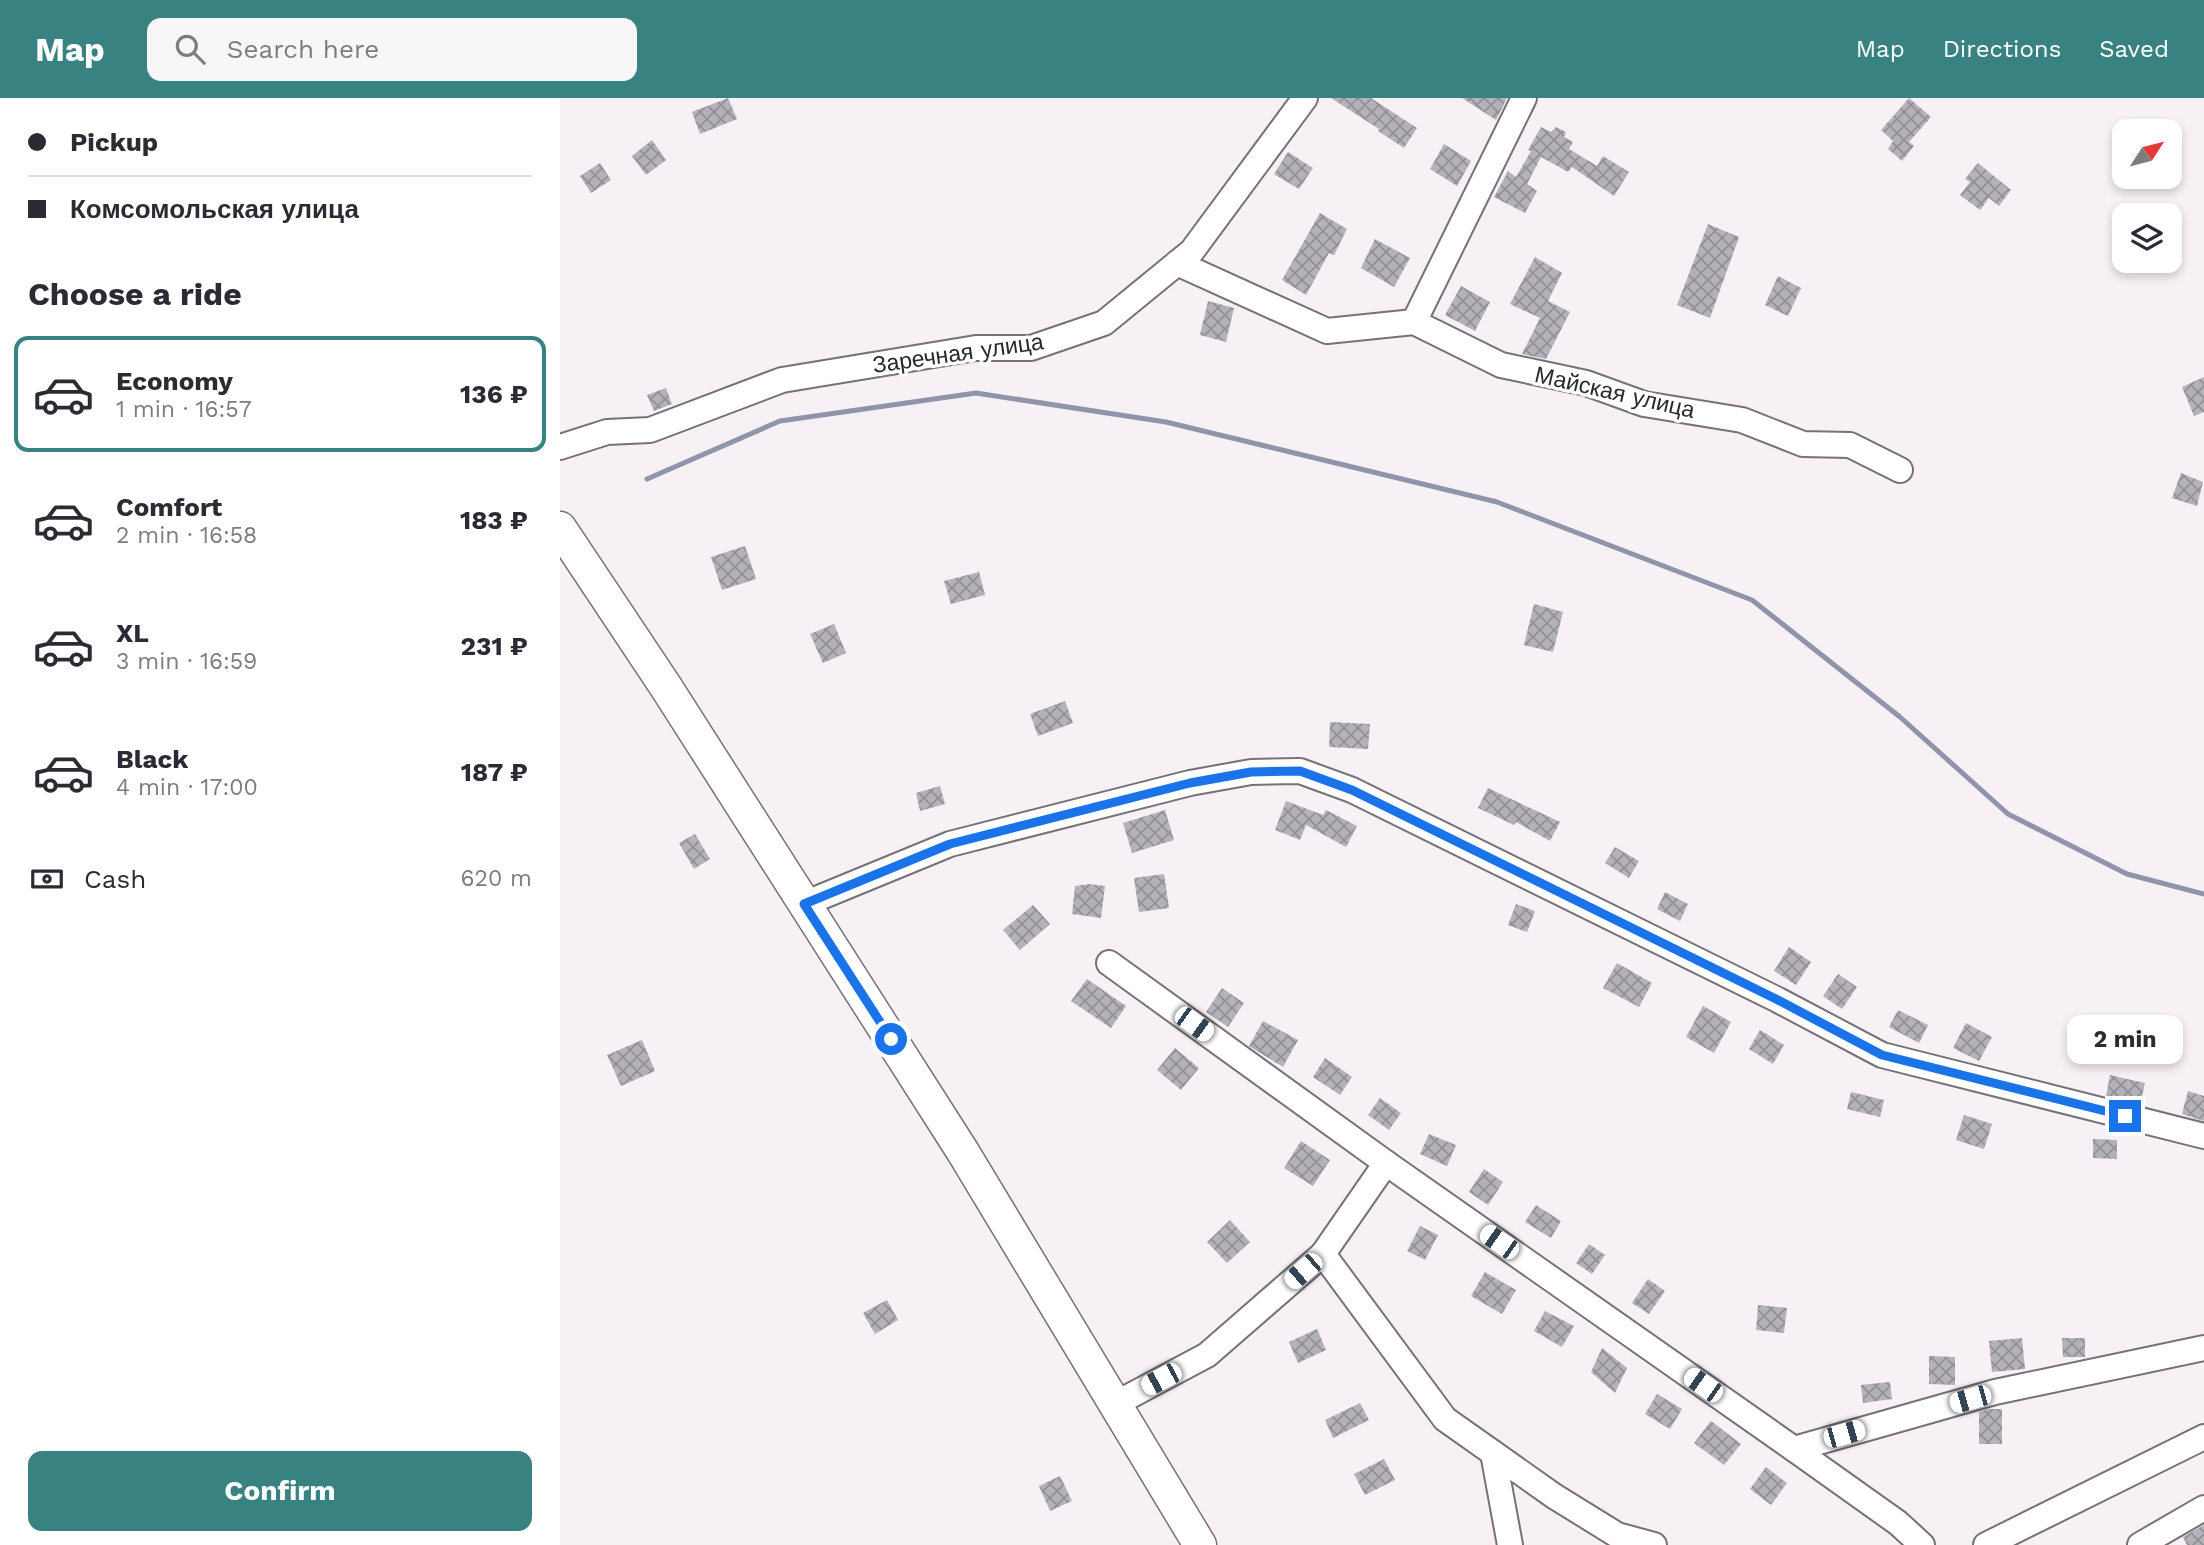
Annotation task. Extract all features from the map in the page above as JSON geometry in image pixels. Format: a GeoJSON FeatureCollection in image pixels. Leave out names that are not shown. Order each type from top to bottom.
{"type":"FeatureCollection","features":[{"type":"Feature","properties":{"kind":"main road"},"geometry":{"type":"LineString","coordinates":[[560,528],[666,687],[963,1152],[1199,1545]]}},
{"type":"Feature","properties":{"kind":"street","name":"Заречная улица"},"geometry":{"type":"LineString","coordinates":[[560,447],[607,432],[650,430],[782,380],[976,348],[1031,348],[1104,323],[1192,251],[1305,98]]}},
{"type":"Feature","properties":{"kind":"street"},"geometry":{"type":"LineString","coordinates":[[1177,263],[1327,331],[1414,322],[1524,98]]}},
{"type":"Feature","properties":{"kind":"street","name":"Майская улица"},"geometry":{"type":"LineString","coordinates":[[1414,322],[1501,365],[1586,383],[1644,404],[1742,420],[1804,444],[1850,445],[1900,470]]}},
{"type":"Feature","properties":{"kind":"street"},"geometry":{"type":"LineString","coordinates":[[804,904],[950,844],[1190,783],[1251,772],[1300,771],[1352,790],[1766,994],[1882,1055],[2204,1136]]}},
{"type":"Feature","properties":{"kind":"street"},"geometry":{"type":"LineString","coordinates":[[1109,963],[1386,1163],[1898,1523],[1922,1545]]}},
{"type":"Feature","properties":{"kind":"street"},"geometry":{"type":"LineString","coordinates":[[1115,1404],[1208,1355],[1323,1254],[1386,1163]]}},
{"type":"Feature","properties":{"kind":"street"},"geometry":{"type":"LineString","coordinates":[[1323,1254],[1445,1419],[1554,1496],[1617,1535],[1654,1545]]}},
{"type":"Feature","properties":{"kind":"street"},"geometry":{"type":"LineString","coordinates":[[1794,1449],[1995,1392],[2204,1349]]}},
{"type":"Feature","properties":{"kind":"street"},"geometry":{"type":"LineString","coordinates":[[1986,1545],[2204,1437]]}},
{"type":"Feature","properties":{"kind":"street"},"geometry":{"type":"LineString","coordinates":[[1493,1453],[1510,1545]]}},
{"type":"Feature","properties":{"kind":"street"},"geometry":{"type":"LineString","coordinates":[[2140,1545],[2204,1508]]}},
{"type":"Feature","properties":{"kind":"building"},"geometry":{"type":"Polygon","coordinates":[[[728,98],[737,119],[700,134],[692,112],[728,98]]]}},
{"type":"Feature","properties":{"kind":"building"},"geometry":{"type":"Polygon","coordinates":[[[1331,98],[1371,98],[1417,128],[1404,148],[1331,98]]]}},
{"type":"Feature","properties":{"kind":"building"},"geometry":{"type":"Polygon","coordinates":[[[1462,98],[1507,98],[1496,120],[1462,98]]]}},
{"type":"Feature","properties":{"kind":"building"},"geometry":{"type":"Polygon","coordinates":[[[1909,98],[1931,117],[1909,142],[1914,146],[1902,161],[1888,149],[1893,141],[1881,130],[1909,98]]]}},
{"type":"Feature","properties":{"kind":"building"},"geometry":{"type":"Polygon","coordinates":[[[1541,127],[1551,132],[1556,127],[1566,132],[1564,137],[1573,142],[1569,149],[1597,166],[1603,156],[1629,172],[1614,196],[1572,167],[1568,172],[1541,157],[1527,184],[1537,191],[1525,213],[1494,197],[1508,171],[1516,177],[1541,127]]]}},
{"type":"Feature","properties":{"kind":"building"},"geometry":{"type":"Polygon","coordinates":[[[652,140],[666,160],[646,175],[632,156],[652,140]]]}},
{"type":"Feature","properties":{"kind":"building"},"geometry":{"type":"Polygon","coordinates":[[[1444,144],[1471,161],[1457,186],[1430,169],[1444,144]]]}},
{"type":"Feature","properties":{"kind":"building"},"geometry":{"type":"Polygon","coordinates":[[[1288,152],[1313,168],[1299,189],[1274,174],[1288,152]]]}},
{"type":"Feature","properties":{"kind":"building"},"geometry":{"type":"Polygon","coordinates":[[[600,163],[611,180],[591,193],[580,176],[600,163]]]}},
{"type":"Feature","properties":{"kind":"building"},"geometry":{"type":"Polygon","coordinates":[[[1978,163],[2011,190],[1999,206],[1989,198],[1980,210],[1960,195],[1970,182],[1965,179],[1978,163]]]}},
{"type":"Feature","properties":{"kind":"building"},"geometry":{"type":"Polygon","coordinates":[[[1320,213],[1347,229],[1334,255],[1329,253],[1306,295],[1282,280],[1320,213]]]}},
{"type":"Feature","properties":{"kind":"building"},"geometry":{"type":"Polygon","coordinates":[[[1708,224],[1739,237],[1710,318],[1677,305],[1708,224]]]}},
{"type":"Feature","properties":{"kind":"building"},"geometry":{"type":"Polygon","coordinates":[[[1375,239],[1410,258],[1394,287],[1361,268],[1375,239]]]}},
{"type":"Feature","properties":{"kind":"building"},"geometry":{"type":"Polygon","coordinates":[[[1535,257],[1562,273],[1548,301],[1570,312],[1546,359],[1522,354],[1540,318],[1510,304],[1535,257]]]}},
{"type":"Feature","properties":{"kind":"building"},"geometry":{"type":"Polygon","coordinates":[[[1778,276],[1801,288],[1788,316],[1765,305],[1778,276]]]}},
{"type":"Feature","properties":{"kind":"building"},"geometry":{"type":"Polygon","coordinates":[[[1461,286],[1490,302],[1475,331],[1445,315],[1461,286]]]}},
{"type":"Feature","properties":{"kind":"building"},"geometry":{"type":"Polygon","coordinates":[[[1208,301],[1234,308],[1226,342],[1200,335],[1208,301]]]}},
{"type":"Feature","properties":{"kind":"building"},"geometry":{"type":"Polygon","coordinates":[[[2204,377],[2204,412],[2194,416],[2182,387],[2204,377]]]}},
{"type":"Feature","properties":{"kind":"building"},"geometry":{"type":"Polygon","coordinates":[[[666,388],[672,404],[654,411],[647,395],[666,388]]]}},
{"type":"Feature","properties":{"kind":"building"},"geometry":{"type":"Polygon","coordinates":[[[2181,473],[2203,482],[2197,506],[2172,498],[2181,473]]]}},
{"type":"Feature","properties":{"kind":"building"},"geometry":{"type":"Polygon","coordinates":[[[745,546],[756,579],[722,590],[711,557],[745,546]]]}},
{"type":"Feature","properties":{"kind":"building"},"geometry":{"type":"Polygon","coordinates":[[[979,572],[985,595],[951,604],[944,581],[979,572]]]}},
{"type":"Feature","properties":{"kind":"building"},"geometry":{"type":"Polygon","coordinates":[[[1534,604],[1563,612],[1553,652],[1524,645],[1534,604]]]}},
{"type":"Feature","properties":{"kind":"building"},"geometry":{"type":"Polygon","coordinates":[[[834,624],[846,653],[823,663],[810,634],[834,624]]]}},
{"type":"Feature","properties":{"kind":"building"},"geometry":{"type":"Polygon","coordinates":[[[1065,701],[1073,723],[1038,736],[1030,714],[1065,701]]]}},
{"type":"Feature","properties":{"kind":"building"},"geometry":{"type":"Polygon","coordinates":[[[1330,722],[1370,724],[1368,749],[1329,747],[1330,722]]]}},
{"type":"Feature","properties":{"kind":"building"},"geometry":{"type":"Polygon","coordinates":[[[940,786],[945,804],[920,811],[916,793],[940,786]]]}},
{"type":"Feature","properties":{"kind":"building"},"geometry":{"type":"Polygon","coordinates":[[[1488,788],[1560,822],[1550,841],[1516,822],[1514,825],[1478,808],[1488,788]]]}},
{"type":"Feature","properties":{"kind":"building"},"geometry":{"type":"Polygon","coordinates":[[[1286,801],[1323,815],[1326,810],[1357,826],[1346,847],[1306,825],[1300,840],[1275,830],[1286,801]]]}},
{"type":"Feature","properties":{"kind":"building"},"geometry":{"type":"Polygon","coordinates":[[[1165,810],[1174,840],[1132,853],[1123,823],[1165,810]]]}},
{"type":"Feature","properties":{"kind":"building"},"geometry":{"type":"Polygon","coordinates":[[[695,834],[710,859],[694,869],[679,843],[695,834]]]}},
{"type":"Feature","properties":{"kind":"building"},"geometry":{"type":"Polygon","coordinates":[[[1615,847],[1639,861],[1629,878],[1605,863],[1615,847]]]}},
{"type":"Feature","properties":{"kind":"building"},"geometry":{"type":"Polygon","coordinates":[[[1164,874],[1169,908],[1139,912],[1134,878],[1164,874]]]}},
{"type":"Feature","properties":{"kind":"building"},"geometry":{"type":"Polygon","coordinates":[[[1075,886],[1105,886],[1101,918],[1072,914],[1075,886]]]}},
{"type":"Feature","properties":{"kind":"building"},"geometry":{"type":"Polygon","coordinates":[[[1665,892],[1688,904],[1680,921],[1657,909],[1665,892]]]}},
{"type":"Feature","properties":{"kind":"building"},"geometry":{"type":"Polygon","coordinates":[[[1516,904],[1535,911],[1527,932],[1508,925],[1516,904]]]}},
{"type":"Feature","properties":{"kind":"building"},"geometry":{"type":"Polygon","coordinates":[[[1033,905],[1050,924],[1020,950],[1003,930],[1033,905]]]}},
{"type":"Feature","properties":{"kind":"building"},"geometry":{"type":"Polygon","coordinates":[[[1789,947],[1811,962],[1796,985],[1774,971],[1789,947]]]}},
{"type":"Feature","properties":{"kind":"building"},"geometry":{"type":"Polygon","coordinates":[[[1617,963],[1652,983],[1639,1007],[1603,988],[1617,963]]]}},
{"type":"Feature","properties":{"kind":"building"},"geometry":{"type":"Polygon","coordinates":[[[1838,974],[1857,987],[1842,1009],[1823,996],[1838,974]]]}},
{"type":"Feature","properties":{"kind":"building"},"geometry":{"type":"Polygon","coordinates":[[[1087,979],[1126,1006],[1111,1028],[1071,1001],[1087,979]]]}},
{"type":"Feature","properties":{"kind":"building"},"geometry":{"type":"Polygon","coordinates":[[[1222,988],[1244,1003],[1228,1027],[1206,1012],[1222,988]]]}},
{"type":"Feature","properties":{"kind":"building"},"geometry":{"type":"Polygon","coordinates":[[[1703,1006],[1731,1022],[1714,1053],[1686,1037],[1703,1006]]]}},
{"type":"Feature","properties":{"kind":"building"},"geometry":{"type":"Polygon","coordinates":[[[1898,1010],[1928,1025],[1919,1043],[1889,1027],[1898,1010]]]}},
{"type":"Feature","properties":{"kind":"building"},"geometry":{"type":"Polygon","coordinates":[[[1263,1021],[1298,1040],[1283,1067],[1249,1046],[1263,1021]]]}},
{"type":"Feature","properties":{"kind":"building"},"geometry":{"type":"Polygon","coordinates":[[[1966,1023],[1992,1037],[1979,1061],[1953,1048],[1966,1023]]]}},
{"type":"Feature","properties":{"kind":"building"},"geometry":{"type":"Polygon","coordinates":[[[1760,1030],[1784,1045],[1773,1064],[1749,1049],[1760,1030]]]}},
{"type":"Feature","properties":{"kind":"building"},"geometry":{"type":"Polygon","coordinates":[[[642,1040],[655,1071],[621,1086],[607,1055],[642,1040]]]}},
{"type":"Feature","properties":{"kind":"building"},"geometry":{"type":"Polygon","coordinates":[[[1175,1048],[1199,1068],[1181,1090],[1157,1070],[1175,1048]]]}},
{"type":"Feature","properties":{"kind":"building"},"geometry":{"type":"Polygon","coordinates":[[[1325,1058],[1352,1077],[1340,1095],[1313,1077],[1325,1058]]]}},
{"type":"Feature","properties":{"kind":"building"},"geometry":{"type":"Polygon","coordinates":[[[2110,1075],[2145,1083],[2140,1105],[2106,1096],[2110,1075]]]}},
{"type":"Feature","properties":{"kind":"building"},"geometry":{"type":"Polygon","coordinates":[[[2188,1091],[2204,1096],[2204,1121],[2182,1114],[2188,1091]]]}},
{"type":"Feature","properties":{"kind":"building"},"geometry":{"type":"Polygon","coordinates":[[[1851,1092],[1884,1100],[1880,1117],[1847,1109],[1851,1092]]]}},
{"type":"Feature","properties":{"kind":"building"},"geometry":{"type":"Polygon","coordinates":[[[1380,1098],[1401,1113],[1389,1130],[1368,1115],[1380,1098]]]}},
{"type":"Feature","properties":{"kind":"building"},"geometry":{"type":"Polygon","coordinates":[[[1964,1115],[1992,1124],[1984,1149],[1956,1140],[1964,1115]]]}},
{"type":"Feature","properties":{"kind":"building"},"geometry":{"type":"Polygon","coordinates":[[[1429,1134],[1456,1145],[1447,1166],[1420,1154],[1429,1134]]]}},
{"type":"Feature","properties":{"kind":"building"},"geometry":{"type":"Polygon","coordinates":[[[2093,1139],[2117,1140],[2117,1159],[2093,1158],[2093,1139]]]}},
{"type":"Feature","properties":{"kind":"building"},"geometry":{"type":"Polygon","coordinates":[[[1301,1141],[1330,1160],[1313,1186],[1284,1168],[1301,1141]]]}},
{"type":"Feature","properties":{"kind":"building"},"geometry":{"type":"Polygon","coordinates":[[[1484,1169],[1503,1182],[1488,1205],[1469,1192],[1484,1169]]]}},
{"type":"Feature","properties":{"kind":"building"},"geometry":{"type":"Polygon","coordinates":[[[1536,1205],[1561,1221],[1551,1238],[1525,1222],[1536,1205]]]}},
{"type":"Feature","properties":{"kind":"building"},"geometry":{"type":"Polygon","coordinates":[[[1230,1220],[1250,1242],[1227,1263],[1207,1242],[1230,1220]]]}},
{"type":"Feature","properties":{"kind":"building"},"geometry":{"type":"Polygon","coordinates":[[[1420,1226],[1438,1235],[1425,1260],[1407,1251],[1420,1226]]]}},
{"type":"Feature","properties":{"kind":"building"},"geometry":{"type":"Polygon","coordinates":[[[1589,1244],[1605,1255],[1592,1274],[1576,1263],[1589,1244]]]}},
{"type":"Feature","properties":{"kind":"building"},"geometry":{"type":"Polygon","coordinates":[[[1485,1272],[1516,1290],[1502,1314],[1471,1296],[1485,1272]]]}},
{"type":"Feature","properties":{"kind":"building"},"geometry":{"type":"Polygon","coordinates":[[[1648,1279],[1665,1291],[1649,1314],[1632,1303],[1648,1279]]]}},
{"type":"Feature","properties":{"kind":"building"},"geometry":{"type":"Polygon","coordinates":[[[887,1300],[898,1320],[875,1334],[863,1313],[887,1300]]]}},
{"type":"Feature","properties":{"kind":"building"},"geometry":{"type":"Polygon","coordinates":[[[1758,1305],[1787,1308],[1784,1333],[1756,1330],[1758,1305]]]}},
{"type":"Feature","properties":{"kind":"building"},"geometry":{"type":"Polygon","coordinates":[[[1545,1311],[1574,1326],[1562,1347],[1534,1331],[1545,1311]]]}},
{"type":"Feature","properties":{"kind":"building"},"geometry":{"type":"Polygon","coordinates":[[[1317,1329],[1326,1350],[1298,1363],[1289,1342],[1317,1329]]]}},
{"type":"Feature","properties":{"kind":"building"},"geometry":{"type":"Polygon","coordinates":[[[2022,1338],[2025,1369],[1992,1372],[1989,1341],[2022,1338]]]}},
{"type":"Feature","properties":{"kind":"building"},"geometry":{"type":"Polygon","coordinates":[[[2062,1338],[2085,1338],[2085,1357],[2063,1357],[2062,1338]]]}},
{"type":"Feature","properties":{"kind":"building"},"geometry":{"type":"Polygon","coordinates":[[[1602,1348],[1627,1368],[1615,1393],[1591,1372],[1602,1348]]]}},
{"type":"Feature","properties":{"kind":"building"},"geometry":{"type":"Polygon","coordinates":[[[1929,1356],[1955,1357],[1955,1385],[1929,1384],[1929,1356]]]}},
{"type":"Feature","properties":{"kind":"building"},"geometry":{"type":"Polygon","coordinates":[[[1890,1382],[1892,1399],[1863,1403],[1861,1385],[1890,1382]]]}},
{"type":"Feature","properties":{"kind":"building"},"geometry":{"type":"Polygon","coordinates":[[[1657,1394],[1682,1409],[1670,1429],[1645,1414],[1657,1394]]]}},
{"type":"Feature","properties":{"kind":"building"},"geometry":{"type":"Polygon","coordinates":[[[1360,1403],[1369,1420],[1333,1438],[1325,1420],[1360,1403]]]}},
{"type":"Feature","properties":{"kind":"building"},"geometry":{"type":"Polygon","coordinates":[[[2002,1409],[2002,1444],[1979,1444],[1979,1412],[2002,1409]]]}},
{"type":"Feature","properties":{"kind":"building"},"geometry":{"type":"Polygon","coordinates":[[[1711,1421],[1741,1444],[1724,1465],[1694,1443],[1711,1421]]]}},
{"type":"Feature","properties":{"kind":"building"},"geometry":{"type":"Polygon","coordinates":[[[1384,1459],[1395,1480],[1365,1495],[1354,1474],[1384,1459]]]}},
{"type":"Feature","properties":{"kind":"building"},"geometry":{"type":"Polygon","coordinates":[[[1766,1467],[1787,1483],[1771,1505],[1750,1489],[1766,1467]]]}},
{"type":"Feature","properties":{"kind":"building"},"geometry":{"type":"Polygon","coordinates":[[[1060,1476],[1072,1501],[1050,1511],[1039,1486],[1060,1476]]]}},
{"type":"Feature","properties":{"kind":"building"},"geometry":{"type":"Polygon","coordinates":[[[2204,1525],[2204,1545],[2187,1545],[2183,1537],[2204,1525]]]}},
{"type":"Feature","properties":{"kind":"waterway"},"geometry":{"type":"LineString","coordinates":[[647,479],[780,421],[976,393],[1166,422],[1497,502],[1752,600],[1900,717],[2008,814],[2127,874],[2204,894]]}},
{"type":"Feature","properties":{"kind":"route"},"geometry":{"type":"LineString","coordinates":[[891,1039],[804,904],[950,844],[1190,783],[1251,772],[1300,771],[1352,790],[1778,1000],[1882,1055],[2125,1116]]}}]}
